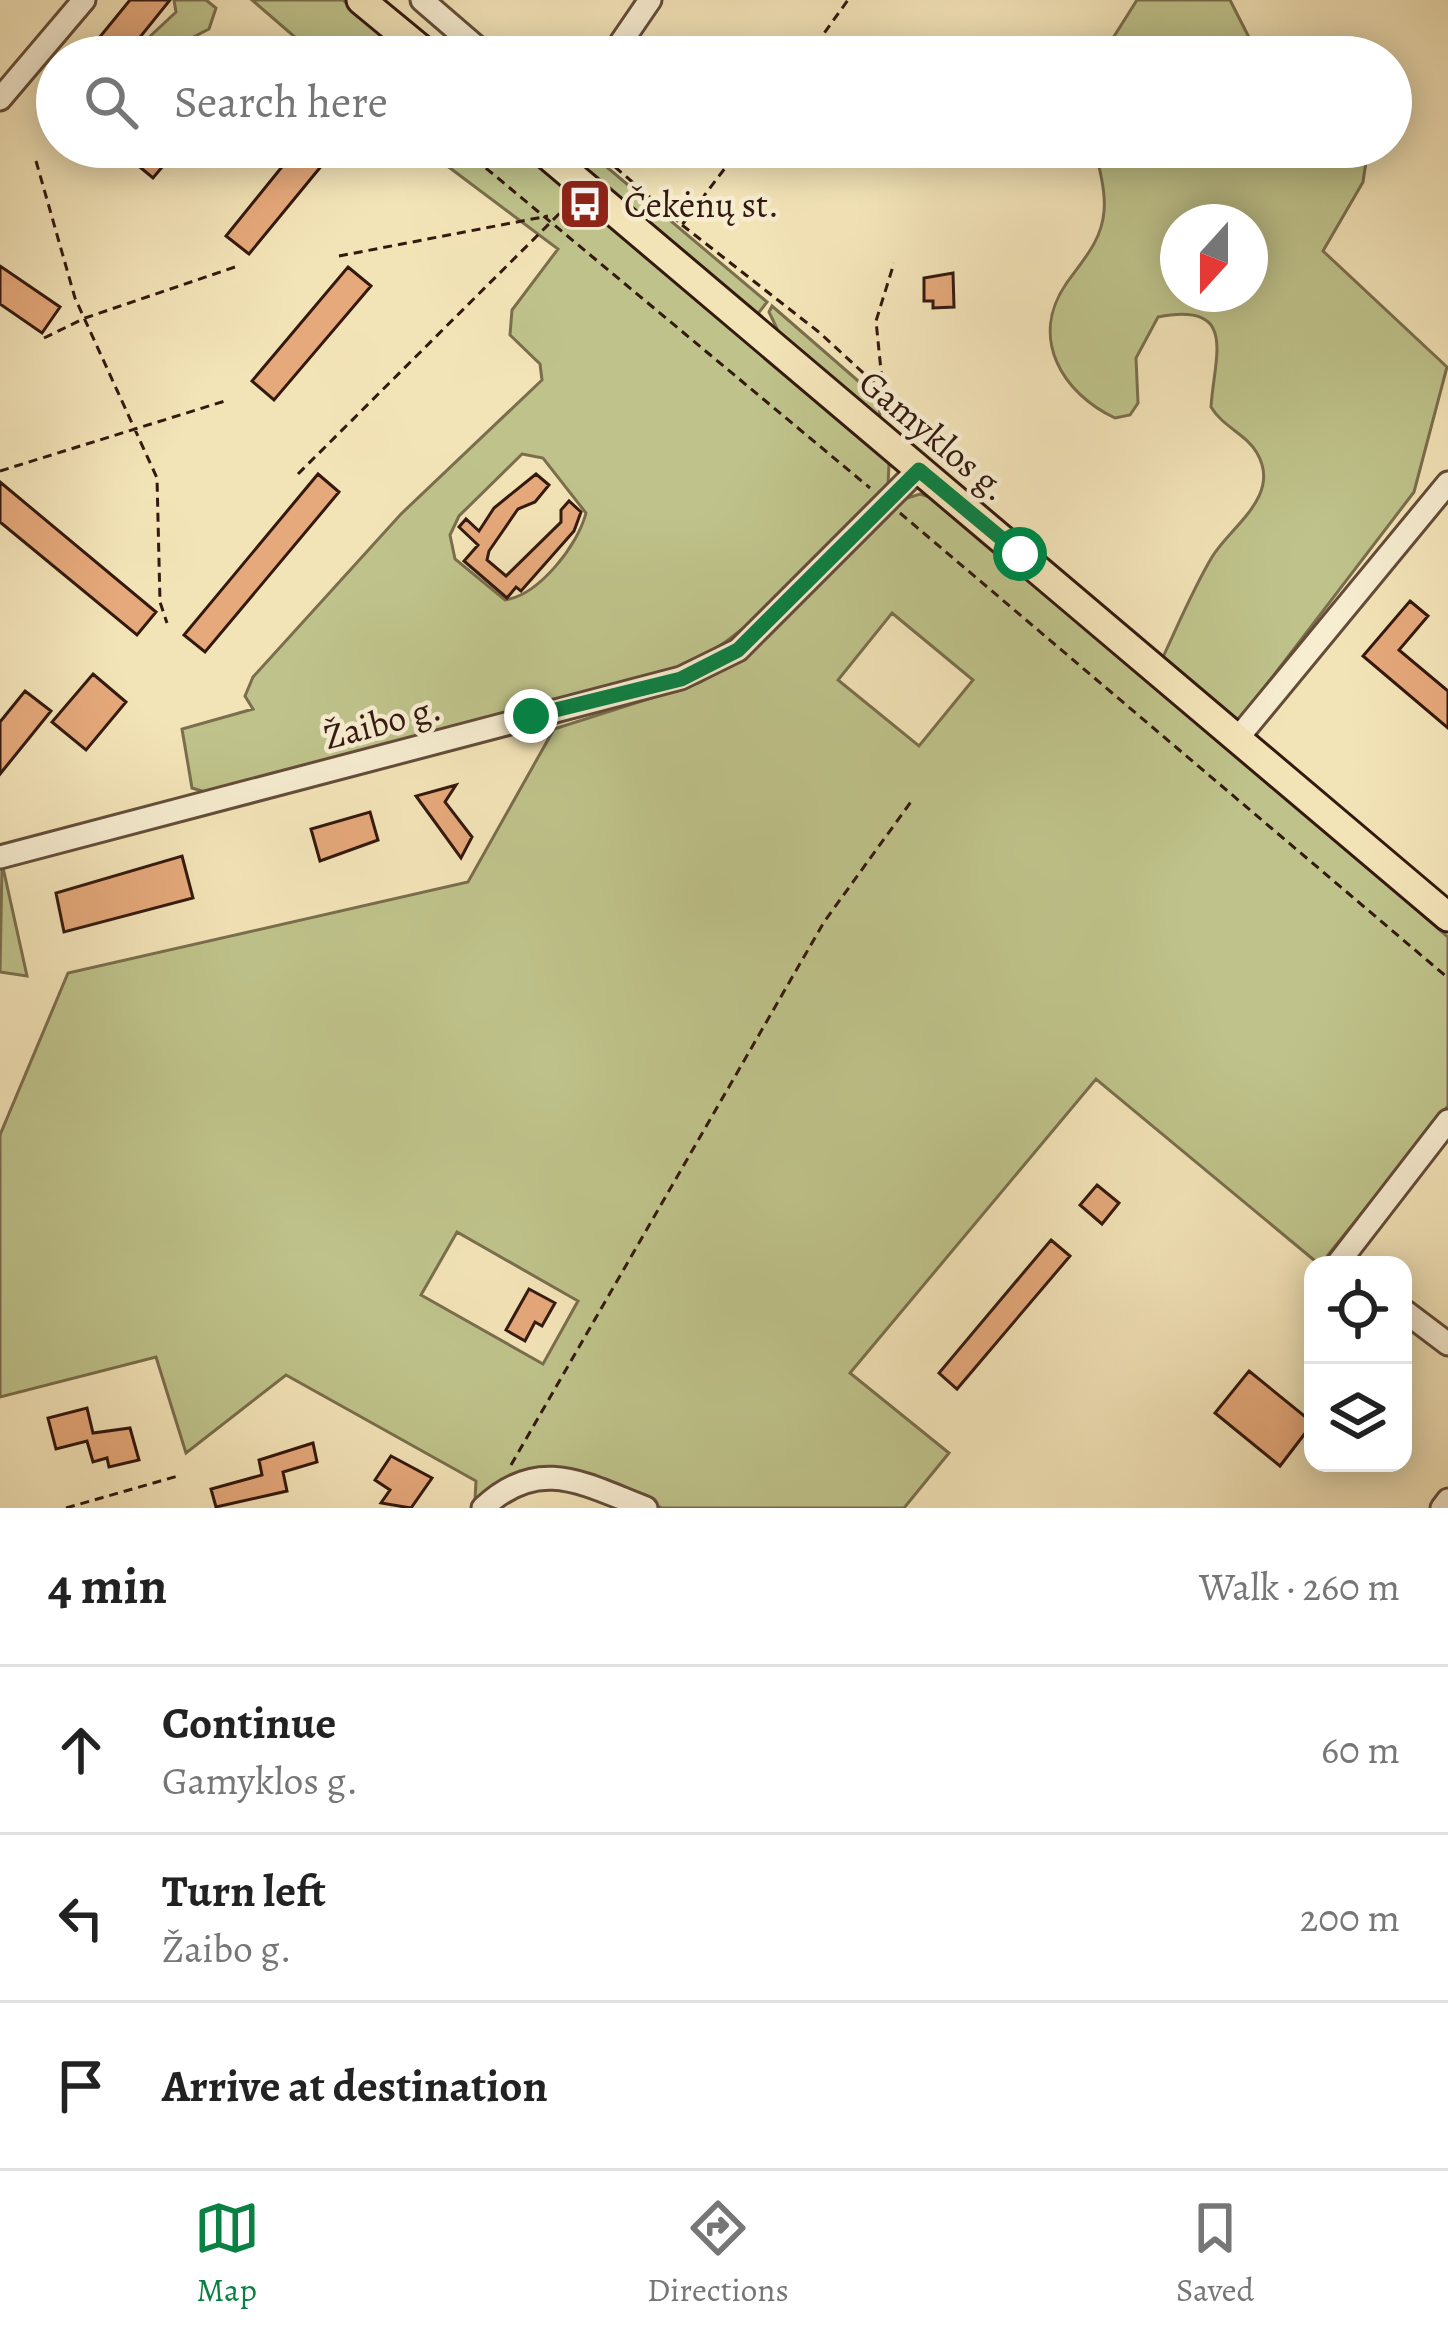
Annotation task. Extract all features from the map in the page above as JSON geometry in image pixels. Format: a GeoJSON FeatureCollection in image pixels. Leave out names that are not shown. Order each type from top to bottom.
{"type":"FeatureCollection","features":[{"type":"Feature","properties":{"kind":"main road"},"geometry":{"type":"LineString","coordinates":[[361,0],[405,36]]}},
{"type":"Feature","properties":{"kind":"main road","name":"Gamyklos g."},"geometry":{"type":"LineString","coordinates":[[562,168],[1448,917]]}},
{"type":"Feature","properties":{"kind":"street"},"geometry":{"type":"LineString","coordinates":[[54,36],[85,0]]}},
{"type":"Feature","properties":{"kind":"street"},"geometry":{"type":"LineString","coordinates":[[422,0],[464,36]]}},
{"type":"Feature","properties":{"kind":"street"},"geometry":{"type":"LineString","coordinates":[[625,36],[650,0]]}},
{"type":"Feature","properties":{"kind":"street"},"geometry":{"type":"LineString","coordinates":[[0,99],[36,57]]}},
{"type":"Feature","properties":{"kind":"street","name":"Žaibo g."},"geometry":{"type":"LineString","coordinates":[[0,857],[681,679],[738,650],[890,504],[919,470]]}},
{"type":"Feature","properties":{"kind":"street"},"geometry":{"type":"LineString","coordinates":[[1237,739],[1448,483]]}},
{"type":"Feature","properties":{"kind":"street"},"geometry":{"type":"LineString","coordinates":[[1344,1256],[1448,1121]]}},
{"type":"Feature","properties":{"kind":"street"},"geometry":{"type":"LineString","coordinates":[[1412,1317],[1448,1344]]}},
{"type":"Feature","properties":{"kind":"street"},"geometry":{"type":"LineString","coordinates":[[483,1508],[507,1485],[526,1478],[574,1480],[646,1508]]}},
{"type":"Feature","properties":{"kind":"street"},"geometry":{"type":"LineString","coordinates":[[1442,1508],[1448,1500]]}},
{"type":"Feature","properties":{"kind":"path"},"geometry":{"type":"LineString","coordinates":[[823,36],[848,0]]}},
{"type":"Feature","properties":{"kind":"path"},"geometry":{"type":"LineString","coordinates":[[38,168],[85,318],[157,478],[160,602],[167,623]]}},
{"type":"Feature","properties":{"kind":"path"},"geometry":{"type":"LineString","coordinates":[[487,168],[1448,978]]}},
{"type":"Feature","properties":{"kind":"path"},"geometry":{"type":"LineString","coordinates":[[616,168],[820,333],[885,393]]}},
{"type":"Feature","properties":{"kind":"path"},"geometry":{"type":"LineString","coordinates":[[682,225],[725,168]]}},
{"type":"Feature","properties":{"kind":"path"},"geometry":{"type":"LineString","coordinates":[[298,474],[585,188]]}},
{"type":"Feature","properties":{"kind":"path"},"geometry":{"type":"LineString","coordinates":[[339,256],[552,218]]}},
{"type":"Feature","properties":{"kind":"path"},"geometry":{"type":"LineString","coordinates":[[887,442],[876,321],[894,263]]}},
{"type":"Feature","properties":{"kind":"path"},"geometry":{"type":"LineString","coordinates":[[44,338],[85,318],[235,268]]}},
{"type":"Feature","properties":{"kind":"path"},"geometry":{"type":"LineString","coordinates":[[0,471],[225,400]]}},
{"type":"Feature","properties":{"kind":"path"},"geometry":{"type":"LineString","coordinates":[[507,1485],[522,1444],[599,1321],[824,922],[913,799]]}},
{"type":"Feature","properties":{"kind":"path"},"geometry":{"type":"LineString","coordinates":[[66,1508],[178,1476]]}},
{"type":"Feature","properties":{"kind":"green space"},"geometry":{"type":"Polygon","coordinates":[[[174,0],[206,0],[216,8],[209,29],[195,36],[150,36],[176,12],[174,0]]]}},
{"type":"Feature","properties":{"kind":"green space"},"geometry":{"type":"Polygon","coordinates":[[[252,0],[343,0],[386,36],[294,36],[252,0]]]}},
{"type":"Feature","properties":{"kind":"green space"},"geometry":{"type":"Polygon","coordinates":[[[1137,0],[1230,0],[1248,36],[1114,36],[1137,0]]]}},
{"type":"Feature","properties":{"kind":"green space"},"geometry":{"type":"Polygon","coordinates":[[[450,168],[543,168],[854,430],[889,463],[888,486],[770,606],[690,665],[208,793],[192,788],[182,729],[253,709],[245,696],[253,677],[401,514],[542,380],[540,364],[510,335],[512,310],[558,249],[450,168]],[[522,454],[459,516],[450,535],[455,559],[505,600],[518,596],[555,567],[586,513],[543,458],[522,454]]]}},
{"type":"Feature","properties":{"kind":"green space"},"geometry":{"type":"Polygon","coordinates":[[[584,168],[608,168],[767,302],[757,315],[584,168]]]}},
{"type":"Feature","properties":{"kind":"green space"},"geometry":{"type":"Polygon","coordinates":[[[1098,168],[1365,168],[1363,182],[1323,251],[1447,367],[1414,492],[1238,722],[1162,659],[1212,557],[1259,497],[1263,469],[1247,441],[1211,407],[1216,337],[1201,317],[1158,317],[1136,358],[1138,403],[1130,415],[1115,418],[1066,379],[1051,344],[1055,304],[1090,250],[1104,211],[1098,168]]]}},
{"type":"Feature","properties":{"kind":"green space"},"geometry":{"type":"Polygon","coordinates":[[[772,306],[879,399],[880,418],[780,335],[769,312],[772,306]]]}},
{"type":"Feature","properties":{"kind":"green space"},"geometry":{"type":"Polygon","coordinates":[[[920,494],[942,501],[1448,937],[1448,1106],[1327,1256],[1309,1256],[1096,1079],[850,1373],[949,1453],[904,1508],[662,1508],[570,1473],[541,1468],[520,1471],[475,1500],[476,1481],[286,1375],[186,1453],[156,1357],[0,1397],[0,1135],[68,973],[468,882],[554,729],[698,683],[728,667],[904,499],[920,494]],[[892,613],[838,680],[919,746],[973,680],[892,613]],[[457,1232],[421,1295],[543,1364],[578,1301],[457,1232]]]}},
{"type":"Feature","properties":{"kind":"green space"},"geometry":{"type":"Polygon","coordinates":[[[2,863],[27,976],[0,972],[2,863]]]}},
{"type":"Feature","properties":{"kind":"building"},"geometry":{"type":"Polygon","coordinates":[[[130,0],[170,0],[141,36],[101,36],[130,0]]]}},
{"type":"Feature","properties":{"kind":"building"},"geometry":{"type":"Polygon","coordinates":[[[141,168],[161,168],[153,178],[141,168]]]}},
{"type":"Feature","properties":{"kind":"building"},"geometry":{"type":"Polygon","coordinates":[[[281,168],[320,168],[249,254],[226,236],[281,168]]]}},
{"type":"Feature","properties":{"kind":"building"},"geometry":{"type":"Polygon","coordinates":[[[0,266],[60,307],[42,333],[0,304],[0,266]]]}},
{"type":"Feature","properties":{"kind":"building"},"geometry":{"type":"Polygon","coordinates":[[[348,267],[371,286],[274,400],[252,381],[348,267]]]}},
{"type":"Feature","properties":{"kind":"building"},"geometry":{"type":"Polygon","coordinates":[[[953,273],[954,307],[933,308],[933,301],[924,301],[924,278],[953,273]]]}},
{"type":"Feature","properties":{"kind":"building"},"geometry":{"type":"Polygon","coordinates":[[[318,474],[339,492],[205,652],[184,635],[318,474]]]}},
{"type":"Feature","properties":{"kind":"building"},"geometry":{"type":"Polygon","coordinates":[[[536,474],[549,485],[535,502],[518,509],[487,560],[506,576],[561,522],[561,510],[569,501],[581,512],[574,531],[521,591],[516,587],[507,598],[464,561],[478,545],[459,527],[466,519],[479,531],[494,508],[536,474]]]}},
{"type":"Feature","properties":{"kind":"building"},"geometry":{"type":"Polygon","coordinates":[[[0,482],[156,612],[137,635],[0,522],[0,482]]]}},
{"type":"Feature","properties":{"kind":"building"},"geometry":{"type":"Polygon","coordinates":[[[1410,601],[1428,616],[1399,650],[1448,691],[1448,728],[1363,656],[1410,601]]]}},
{"type":"Feature","properties":{"kind":"building"},"geometry":{"type":"Polygon","coordinates":[[[93,674],[126,702],[86,750],[52,722],[93,674]]]}},
{"type":"Feature","properties":{"kind":"building"},"geometry":{"type":"Polygon","coordinates":[[[25,691],[51,711],[0,774],[0,722],[25,691]]]}},
{"type":"Feature","properties":{"kind":"building"},"geometry":{"type":"Polygon","coordinates":[[[456,785],[445,802],[472,837],[461,858],[416,796],[456,785]]]}},
{"type":"Feature","properties":{"kind":"building"},"geometry":{"type":"Polygon","coordinates":[[[370,812],[378,840],[320,861],[311,829],[370,812]]]}},
{"type":"Feature","properties":{"kind":"building"},"geometry":{"type":"Polygon","coordinates":[[[182,856],[193,898],[64,932],[56,893],[182,856]]]}},
{"type":"Feature","properties":{"kind":"building"},"geometry":{"type":"Polygon","coordinates":[[[1097,1185],[1119,1203],[1102,1224],[1080,1205],[1097,1185]]]}},
{"type":"Feature","properties":{"kind":"building"},"geometry":{"type":"Polygon","coordinates":[[[1051,1240],[1070,1256],[957,1389],[939,1373],[1051,1240]]]}},
{"type":"Feature","properties":{"kind":"building"},"geometry":{"type":"Polygon","coordinates":[[[529,1289],[555,1303],[542,1326],[535,1322],[525,1341],[506,1330],[529,1289]]]}},
{"type":"Feature","properties":{"kind":"building"},"geometry":{"type":"Polygon","coordinates":[[[1249,1371],[1304,1416],[1304,1435],[1280,1466],[1215,1413],[1249,1371]]]}},
{"type":"Feature","properties":{"kind":"building"},"geometry":{"type":"Polygon","coordinates":[[[87,1408],[93,1433],[130,1428],[139,1460],[109,1467],[107,1458],[93,1462],[87,1441],[56,1449],[48,1418],[87,1408]]]}},
{"type":"Feature","properties":{"kind":"building"},"geometry":{"type":"Polygon","coordinates":[[[313,1443],[317,1462],[283,1472],[287,1491],[216,1507],[211,1489],[262,1475],[259,1460],[313,1443]]]}},
{"type":"Feature","properties":{"kind":"building"},"geometry":{"type":"Polygon","coordinates":[[[391,1456],[432,1478],[411,1508],[381,1503],[390,1490],[375,1480],[391,1456]]]}},
{"type":"Feature","properties":{"kind":"place","name":"Čekėnų st."},"geometry":{"type":"Point","coordinates":[585,204]}},
{"type":"Feature","properties":{"kind":"route"},"geometry":{"type":"LineString","coordinates":[[531,716],[681,679],[738,650],[781,613],[919,470],[1020,554]]}}]}
